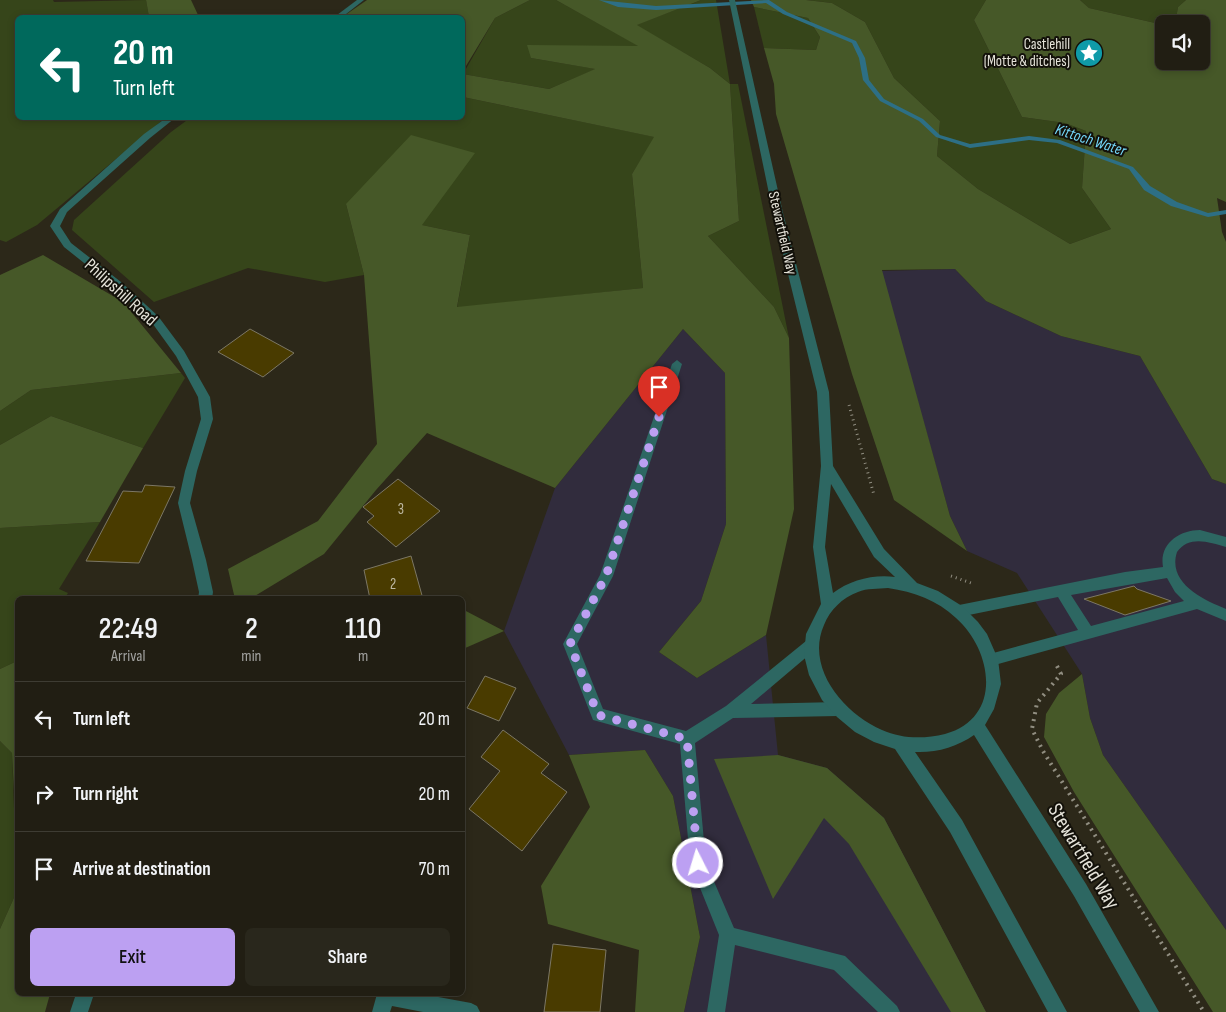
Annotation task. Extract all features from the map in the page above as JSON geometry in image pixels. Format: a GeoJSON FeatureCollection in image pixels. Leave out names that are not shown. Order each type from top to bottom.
{"type":"FeatureCollection","features":[{"type":"Feature","properties":{"kind":"street"},"geometry":{"type":"LineString","coordinates":[[340,15],[361,0]]}},
{"type":"Feature","properties":{"kind":"street","name":"Stewartfield Way"},"geometry":{"type":"LineString","coordinates":[[732,0],[778,213],[823,392],[827,466],[820,547],[828,604]]}},
{"type":"Feature","properties":{"kind":"street","name":"Philipshill Road"},"geometry":{"type":"LineString","coordinates":[[168,120],[147,136],[63,211],[56,226],[67,245],[117,284],[154,318],[180,354],[204,397],[207,420],[191,471],[184,503],[192,528],[205,596]]}},
{"type":"Feature","properties":{"kind":"street"},"geometry":{"type":"LineString","coordinates":[[677,364],[606,576],[570,644],[598,715],[687,739],[731,711],[811,645]]}},
{"type":"Feature","properties":{"kind":"street","name":"Stewartfield Way"},"geometry":{"type":"LineString","coordinates":[[827,466],[879,553],[912,586]]}},
{"type":"Feature","properties":{"kind":"street"},"geometry":{"type":"LineString","coordinates":[[1226,542],[1210,537],[1192,536],[1176,542],[1167,555],[1169,572],[1180,589],[1197,603],[1226,615]]}},
{"type":"Feature","properties":{"kind":"street"},"geometry":{"type":"LineString","coordinates":[[959,611],[1169,572]]}},
{"type":"Feature","properties":{"kind":"street"},"geometry":{"type":"LineString","coordinates":[[888,582],[912,586],[937,596],[959,611],[979,633],[992,660],[994,684],[991,698],[989,706],[976,726],[955,739],[929,746],[900,744],[856,724],[838,709],[822,688],[814,667],[811,645],[816,622],[828,604],[845,592],[865,584],[888,582]]}},
{"type":"Feature","properties":{"kind":"street"},"geometry":{"type":"LineString","coordinates":[[1061,591],[1088,633]]}},
{"type":"Feature","properties":{"kind":"street"},"geometry":{"type":"LineString","coordinates":[[992,660],[1197,603]]}},
{"type":"Feature","properties":{"kind":"street"},"geometry":{"type":"LineString","coordinates":[[731,711],[838,709]]}},
{"type":"Feature","properties":{"kind":"street","name":"Stewartfield Way"},"geometry":{"type":"LineString","coordinates":[[976,726],[1080,890],[1150,1012]]}},
{"type":"Feature","properties":{"kind":"street"},"geometry":{"type":"LineString","coordinates":[[687,739],[698,863],[728,935],[716,1012]]}},
{"type":"Feature","properties":{"kind":"street"},"geometry":{"type":"LineString","coordinates":[[900,744],[956,826],[1058,1012]]}},
{"type":"Feature","properties":{"kind":"street"},"geometry":{"type":"LineString","coordinates":[[728,935],[839,962],[891,1012]]}},
{"type":"Feature","properties":{"kind":"street"},"geometry":{"type":"LineString","coordinates":[[79,1012],[84,996]]}},
{"type":"Feature","properties":{"kind":"street"},"geometry":{"type":"LineString","coordinates":[[384,1001],[471,1012]]}},
{"type":"Feature","properties":{"kind":"path"},"geometry":{"type":"LineString","coordinates":[[848,399],[875,498]]}},
{"type":"Feature","properties":{"kind":"path"},"geometry":{"type":"LineString","coordinates":[[947,575],[1011,600]]}},
{"type":"Feature","properties":{"kind":"path"},"geometry":{"type":"LineString","coordinates":[[1044,645],[1061,674],[1037,703],[1032,729],[1043,751],[1204,1012]]}},
{"type":"Feature","properties":{"kind":"shaded area"},"geometry":{"type":"Polygon","coordinates":[[[955,269],[986,301],[1061,336],[1140,356],[1212,479],[1226,484],[1226,930],[1103,755],[1090,718],[1082,674],[1017,573],[967,551],[950,516],[881,271],[955,269]]]}},
{"type":"Feature","properties":{"kind":"shaded area"},"geometry":{"type":"Polygon","coordinates":[[[683,329],[725,373],[726,524],[701,601],[659,652],[697,678],[766,635],[778,755],[827,768],[884,818],[986,1012],[684,1012],[700,937],[673,796],[645,750],[569,755],[504,631],[555,488],[683,329]]]}},
{"type":"Feature","properties":{"kind":"green space"},"geometry":{"type":"Polygon","coordinates":[[[0,0],[53,0],[54,2],[146,0],[149,15],[15,15],[15,120],[163,120],[37,225],[6,242],[0,240],[0,0]]]}},
{"type":"Feature","properties":{"kind":"green space"},"geometry":{"type":"Polygon","coordinates":[[[146,0],[191,0],[198,15],[149,15],[146,0]]]}},
{"type":"Feature","properties":{"kind":"green space"},"geometry":{"type":"Polygon","coordinates":[[[367,0],[530,0],[495,18],[465,68],[465,15],[345,15],[367,0]]]}},
{"type":"Feature","properties":{"kind":"green space"},"geometry":{"type":"Polygon","coordinates":[[[530,0],[556,0],[639,46],[531,58],[596,69],[549,89],[465,74],[465,70],[495,18],[530,0]]]}},
{"type":"Feature","properties":{"kind":"green space"},"geometry":{"type":"Polygon","coordinates":[[[556,0],[701,0],[637,25],[710,68],[730,84],[739,221],[708,236],[774,307],[789,338],[794,509],[766,635],[697,678],[659,652],[701,601],[726,524],[725,373],[683,329],[555,488],[427,433],[376,490],[324,554],[255,596],[234,596],[228,569],[318,521],[377,444],[364,275],[346,204],[411,135],[475,153],[422,225],[470,235],[457,307],[643,288],[632,174],[654,137],[465,97],[465,74],[549,89],[595,69],[531,58],[527,45],[638,46],[556,0]]]}},
{"type":"Feature","properties":{"kind":"green space"},"geometry":{"type":"Polygon","coordinates":[[[701,0],[716,0],[730,84],[710,68],[636,25],[701,0]]]}},
{"type":"Feature","properties":{"kind":"green space"},"geometry":{"type":"Polygon","coordinates":[[[751,0],[806,0],[832,3],[865,22],[894,78],[940,121],[937,156],[978,189],[1070,244],[1111,229],[1082,188],[1086,131],[1065,123],[1022,117],[974,20],[986,0],[1080,0],[1089,8],[1155,23],[1155,70],[1210,70],[1210,15],[1177,15],[1178,7],[1186,0],[1226,0],[1226,202],[1217,198],[1222,232],[1226,242],[1226,484],[1212,479],[1140,356],[1061,336],[986,301],[955,269],[882,270],[950,516],[967,551],[894,500],[852,374],[776,114],[774,84],[764,48],[816,50],[820,37],[808,18],[754,7],[751,0]]]}},
{"type":"Feature","properties":{"kind":"green space"},"geometry":{"type":"Polygon","coordinates":[[[806,0],[986,0],[974,20],[1022,117],[1065,123],[1086,131],[1082,188],[1111,229],[1070,244],[978,189],[937,156],[940,121],[894,78],[865,22],[832,3],[806,0]]]}},
{"type":"Feature","properties":{"kind":"green space"},"geometry":{"type":"Polygon","coordinates":[[[1080,0],[1186,0],[1178,7],[1177,15],[1155,15],[1155,23],[1089,8],[1080,0]]]}},
{"type":"Feature","properties":{"kind":"green space"},"geometry":{"type":"Polygon","coordinates":[[[754,7],[808,18],[820,37],[816,50],[764,48],[754,7]]]}},
{"type":"Feature","properties":{"kind":"green space"},"geometry":{"type":"Polygon","coordinates":[[[730,84],[738,84],[789,338],[774,307],[708,236],[739,221],[730,84]]]}},
{"type":"Feature","properties":{"kind":"green space"},"geometry":{"type":"Polygon","coordinates":[[[465,97],[655,137],[632,174],[643,288],[457,308],[470,235],[422,225],[346,204],[364,275],[325,282],[248,268],[154,302],[72,230],[74,220],[171,132],[187,120],[465,120],[465,97]]]}},
{"type":"Feature","properties":{"kind":"green space"},"geometry":{"type":"Polygon","coordinates":[[[43,255],[123,302],[181,373],[31,390],[0,411],[0,275],[43,255]]]}},
{"type":"Feature","properties":{"kind":"green space"},"geometry":{"type":"Polygon","coordinates":[[[181,373],[185,378],[143,448],[51,416],[0,445],[0,411],[31,390],[181,373]]]}},
{"type":"Feature","properties":{"kind":"green space"},"geometry":{"type":"Polygon","coordinates":[[[51,416],[143,448],[100,522],[0,528],[0,445],[51,416]]]}},
{"type":"Feature","properties":{"kind":"green space"},"geometry":{"type":"Polygon","coordinates":[[[100,522],[59,589],[68,593],[66,596],[15,596],[15,662],[0,669],[0,528],[100,522]]]}},
{"type":"Feature","properties":{"kind":"green space"},"geometry":{"type":"Polygon","coordinates":[[[465,611],[504,631],[465,648],[465,611]]]}},
{"type":"Feature","properties":{"kind":"green space"},"geometry":{"type":"Polygon","coordinates":[[[15,662],[15,812],[12,753],[0,741],[0,669],[15,662]]]}},
{"type":"Feature","properties":{"kind":"green space"},"geometry":{"type":"Polygon","coordinates":[[[1082,674],[1090,718],[1103,755],[1226,930],[1226,1012],[1213,1012],[1074,792],[1044,737],[1046,714],[1059,693],[1082,674]]]}},
{"type":"Feature","properties":{"kind":"green space"},"geometry":{"type":"Polygon","coordinates":[[[0,741],[12,753],[15,895],[0,929],[0,741]]]}},
{"type":"Feature","properties":{"kind":"green space"},"geometry":{"type":"Polygon","coordinates":[[[645,750],[673,796],[700,937],[684,1012],[635,1012],[639,950],[548,924],[541,886],[590,807],[569,755],[645,750]]]}},
{"type":"Feature","properties":{"kind":"green space"},"geometry":{"type":"Polygon","coordinates":[[[778,755],[827,768],[884,818],[986,1012],[951,1012],[849,844],[824,818],[773,899],[714,759],[778,755]]]}},
{"type":"Feature","properties":{"kind":"green space"},"geometry":{"type":"Polygon","coordinates":[[[15,895],[15,996],[49,996],[45,1012],[0,1012],[0,929],[15,895]]]}},
{"type":"Feature","properties":{"kind":"building"},"geometry":{"type":"Polygon","coordinates":[[[250,329],[294,353],[263,377],[218,352],[250,329]]]}},
{"type":"Feature","properties":{"kind":"building"},"geometry":{"type":"Polygon","coordinates":[[[398,479],[440,511],[396,547],[367,522],[374,516],[363,507],[398,479]]]}},
{"type":"Feature","properties":{"kind":"building"},"geometry":{"type":"Polygon","coordinates":[[[145,485],[175,487],[139,563],[86,561],[123,491],[142,492],[145,485]]]}},
{"type":"Feature","properties":{"kind":"building"},"geometry":{"type":"Polygon","coordinates":[[[411,556],[422,596],[369,596],[364,570],[411,556]]]}},
{"type":"Feature","properties":{"kind":"building"},"geometry":{"type":"Polygon","coordinates":[[[1134,586],[1137,589],[1171,601],[1125,615],[1084,599],[1134,586]]]}},
{"type":"Feature","properties":{"kind":"building"},"geometry":{"type":"Polygon","coordinates":[[[485,676],[516,688],[499,721],[467,708],[485,676]]]}},
{"type":"Feature","properties":{"kind":"building"},"geometry":{"type":"Polygon","coordinates":[[[503,730],[549,764],[541,773],[567,792],[522,851],[469,809],[500,771],[481,757],[503,730]]]}},
{"type":"Feature","properties":{"kind":"building"},"geometry":{"type":"Polygon","coordinates":[[[553,944],[606,950],[600,1012],[544,1012],[553,944]]]}},
{"type":"Feature","properties":{"kind":"waterway","name":"Kittoch Water"},"geometry":{"type":"LineString","coordinates":[[602,0],[618,5],[656,8],[767,1],[785,13],[854,42],[862,58],[866,80],[882,100],[921,120],[938,136],[970,146],[1029,138],[1058,141],[1131,168],[1147,188],[1174,204],[1208,215],[1226,212]]}},
{"type":"Feature","properties":{"kind":"place","name":"Castlehill (Motte & ditches)"},"geometry":{"type":"Point","coordinates":[1089,53]}},
{"type":"Feature","properties":{"kind":"route"},"geometry":{"type":"LineString","coordinates":[[659,417],[606,576],[570,644],[598,715],[687,739],[698,863]]}}]}
